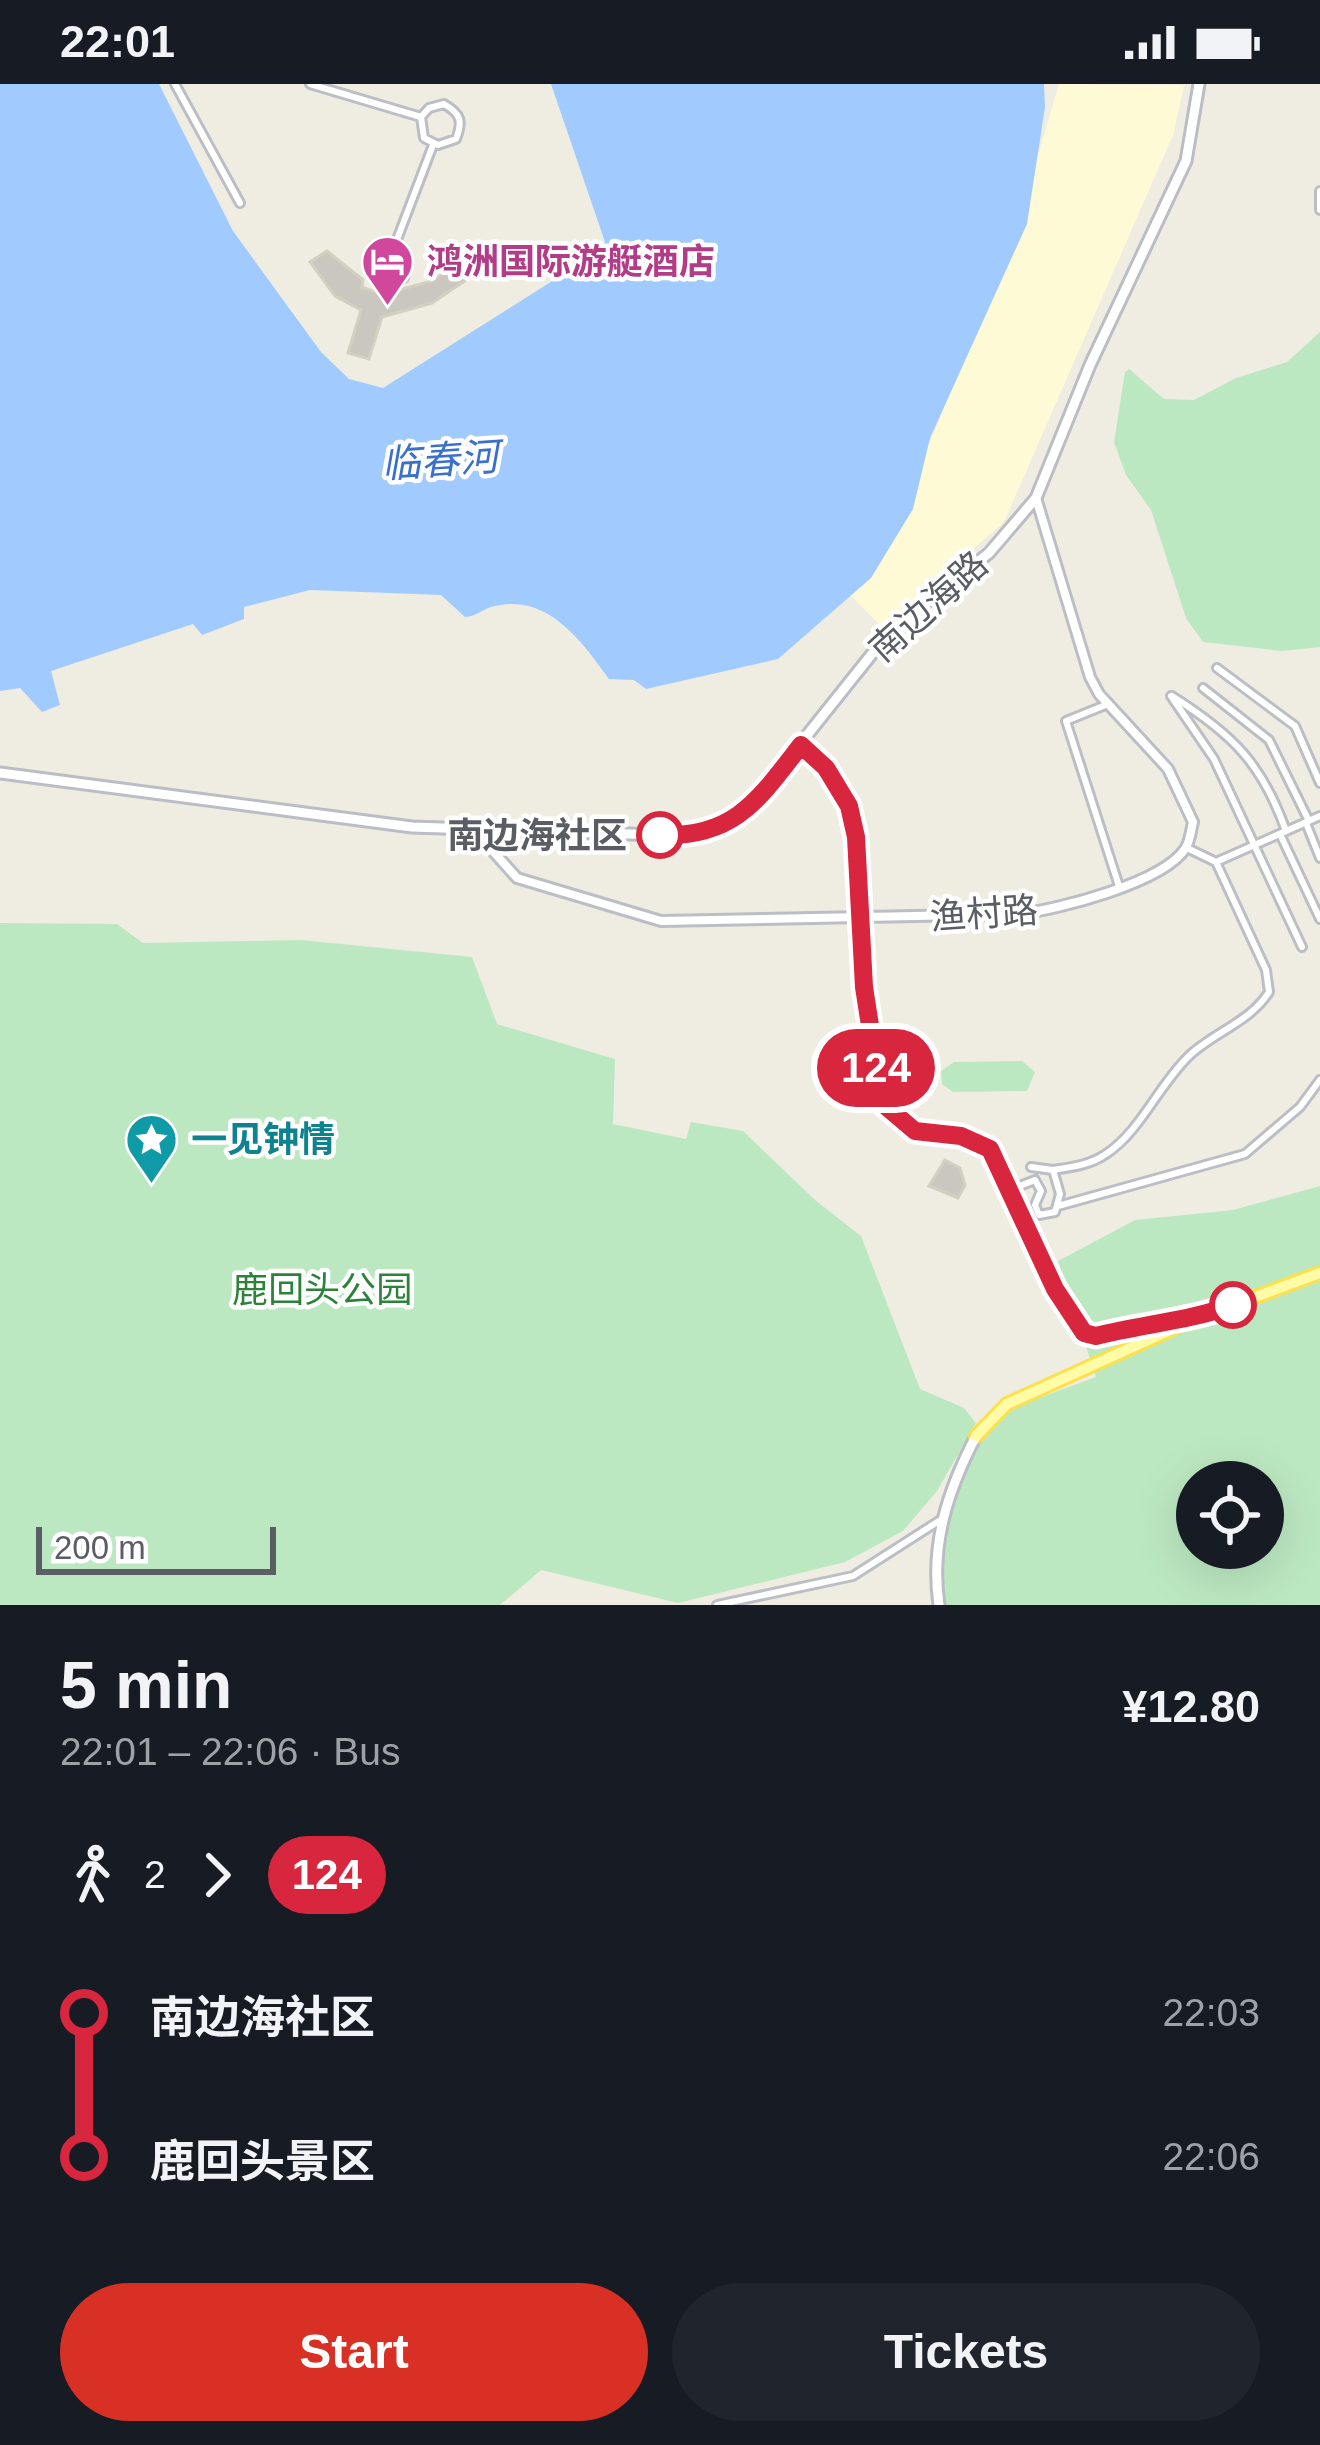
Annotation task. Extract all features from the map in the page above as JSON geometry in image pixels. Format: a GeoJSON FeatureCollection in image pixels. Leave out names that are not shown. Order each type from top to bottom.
{"type":"FeatureCollection","features":[{"type":"Feature","properties":{"kind":"main road","name":"南边海路"},"geometry":{"type":"LineString","coordinates":[[0,773],[412,827],[692,836],[745,813],[886,635],[989,553],[1036,498],[1090,364],[1186,161],[1199,84]]}},
{"type":"Feature","properties":{"kind":"main road"},"geometry":{"type":"LineString","coordinates":[[939,1605],[935,1580],[942,1519],[953,1479],[976,1436],[1007,1404],[1190,1321],[1320,1273]]}},
{"type":"Feature","properties":{"kind":"street"},"geometry":{"type":"LineString","coordinates":[[176,84],[240,203]]}},
{"type":"Feature","properties":{"kind":"street"},"geometry":{"type":"LineString","coordinates":[[310,84],[421,117]]}},
{"type":"Feature","properties":{"kind":"street"},"geometry":{"type":"LineString","coordinates":[[436,104],[445,104],[460,116],[456,139],[434,144],[424,138],[421,117],[436,104]]}},
{"type":"Feature","properties":{"kind":"street"},"geometry":{"type":"LineString","coordinates":[[393,250],[406,267],[404,278],[396,281],[375,268],[393,250],[434,144]]}},
{"type":"Feature","properties":{"kind":"street"},"geometry":{"type":"LineString","coordinates":[[1320,191],[1320,210]]}},
{"type":"Feature","properties":{"kind":"street"},"geometry":{"type":"LineString","coordinates":[[1031,1167],[1053,1170],[1083,1165],[1112,1151],[1173,1072],[1196,1050],[1254,1012],[1269,992],[1266,970],[1216,862],[1187,848],[1193,822],[1168,769],[1108,704],[1090,677],[1036,498]]}},
{"type":"Feature","properties":{"kind":"street"},"geometry":{"type":"LineString","coordinates":[[1216,668],[1295,726],[1320,783]]}},
{"type":"Feature","properties":{"kind":"street"},"geometry":{"type":"LineString","coordinates":[[1203,688],[1269,740],[1320,858]]}},
{"type":"Feature","properties":{"kind":"street"},"geometry":{"type":"LineString","coordinates":[[1302,946],[1214,759],[1171,695],[1232,737],[1274,798],[1283,833],[1320,919]]}},
{"type":"Feature","properties":{"kind":"street"},"geometry":{"type":"LineString","coordinates":[[1108,704],[1066,721],[1119,886]]}},
{"type":"Feature","properties":{"kind":"street"},"geometry":{"type":"LineString","coordinates":[[801,745],[826,768],[849,806],[882,1103],[915,1131],[961,1136],[990,1149],[1055,1289],[1080,1330],[1096,1336],[1174,1318],[1190,1321]]}},
{"type":"Feature","properties":{"kind":"street"},"geometry":{"type":"LineString","coordinates":[[1216,862],[1320,816]]}},
{"type":"Feature","properties":{"kind":"street","name":"渔村路"},"geometry":{"type":"LineString","coordinates":[[473,829],[517,878],[661,920],[859,919],[1051,910],[1164,868],[1187,848]]}},
{"type":"Feature","properties":{"kind":"street"},"geometry":{"type":"LineString","coordinates":[[1012,1189],[1035,1180],[1041,1191],[1035,1205],[1039,1215],[1049,1216],[1058,1206],[1245,1154],[1300,1107],[1320,1080]]}},
{"type":"Feature","properties":{"kind":"street"},"geometry":{"type":"LineString","coordinates":[[1053,1170],[1060,1194],[1058,1206]]}},
{"type":"Feature","properties":{"kind":"street"},"geometry":{"type":"LineString","coordinates":[[717,1605],[853,1576],[942,1519]]}},
{"type":"Feature","properties":{"kind":"shaded area"},"geometry":{"type":"Polygon","coordinates":[[[1059,84],[1184,85],[1173,135],[1004,522],[883,628],[848,593],[896,525],[1014,237],[1059,84]]]}},
{"type":"Feature","properties":{"kind":"green space"},"geometry":{"type":"Polygon","coordinates":[[[1320,332],[1320,647],[1282,651],[1203,642],[1186,618],[1151,510],[1126,475],[1114,442],[1125,372],[1129,369],[1164,399],[1194,400],[1236,378],[1287,362],[1320,332]]]}},
{"type":"Feature","properties":{"kind":"green space","name":"鹿回头公园"},"geometry":{"type":"Polygon","coordinates":[[[0,923],[117,924],[143,943],[301,940],[472,957],[497,1024],[615,1059],[613,1124],[686,1139],[691,1122],[743,1131],[815,1200],[861,1236],[920,1389],[964,1408],[976,1423],[937,1491],[903,1531],[845,1562],[678,1603],[541,1570],[500,1605],[0,1605],[0,923]]]}},
{"type":"Feature","properties":{"kind":"green space"},"geometry":{"type":"Polygon","coordinates":[[[1022,1061],[1035,1072],[1027,1091],[953,1092],[942,1084],[941,1071],[954,1062],[1022,1061]]]}},
{"type":"Feature","properties":{"kind":"green space"},"geometry":{"type":"Polygon","coordinates":[[[1320,1186],[1320,1605],[943,1605],[934,1537],[969,1452],[995,1414],[1096,1377],[1058,1261],[1135,1220],[1233,1210],[1320,1186]]]}},
{"type":"Feature","properties":{"kind":"water","name":"临春河"},"geometry":{"type":"Polygon","coordinates":[[[0,84],[159,84],[233,231],[321,352],[349,379],[383,388],[595,254],[605,242],[551,84],[1044,84],[1045,107],[1027,224],[930,438],[913,509],[871,578],[778,659],[646,689],[634,680],[609,679],[560,622],[529,606],[491,607],[465,617],[441,595],[310,590],[244,607],[244,619],[202,635],[193,624],[51,671],[60,705],[42,712],[20,688],[0,691],[0,84]]]}},
{"type":"Feature","properties":{"kind":"building","name":"鸿洲国际游艇酒店"},"geometry":{"type":"Polygon","coordinates":[[[327,251],[363,280],[362,287],[380,294],[384,287],[395,291],[432,281],[456,263],[469,278],[432,303],[382,317],[369,359],[348,353],[361,310],[335,296],[310,262],[327,251]]]}},
{"type":"Feature","properties":{"kind":"building"},"geometry":{"type":"Polygon","coordinates":[[[945,1160],[960,1168],[965,1185],[958,1198],[929,1186],[945,1160]]]}},
{"type":"Feature","properties":{"kind":"bus line","name":"124"},"geometry":{"type":"LineString","coordinates":[[660,835],[692,836],[745,813],[801,745],[839,784],[849,806],[856,837],[864,987],[878,1087],[890,1114],[915,1131],[961,1136],[990,1149],[1055,1289],[1084,1333],[1096,1336],[1174,1318],[1190,1321],[1233,1305]]}},
{"type":"Feature","properties":{"kind":"place","name":"鸿洲国际游艇酒店"},"geometry":{"type":"Point","coordinates":[388,307]}},
{"type":"Feature","properties":{"kind":"place","name":"南边海社区"},"geometry":{"type":"Point","coordinates":[660,835]}},
{"type":"Feature","properties":{"kind":"place","name":"一见钟情"},"geometry":{"type":"Point","coordinates":[152,1185]}}]}
